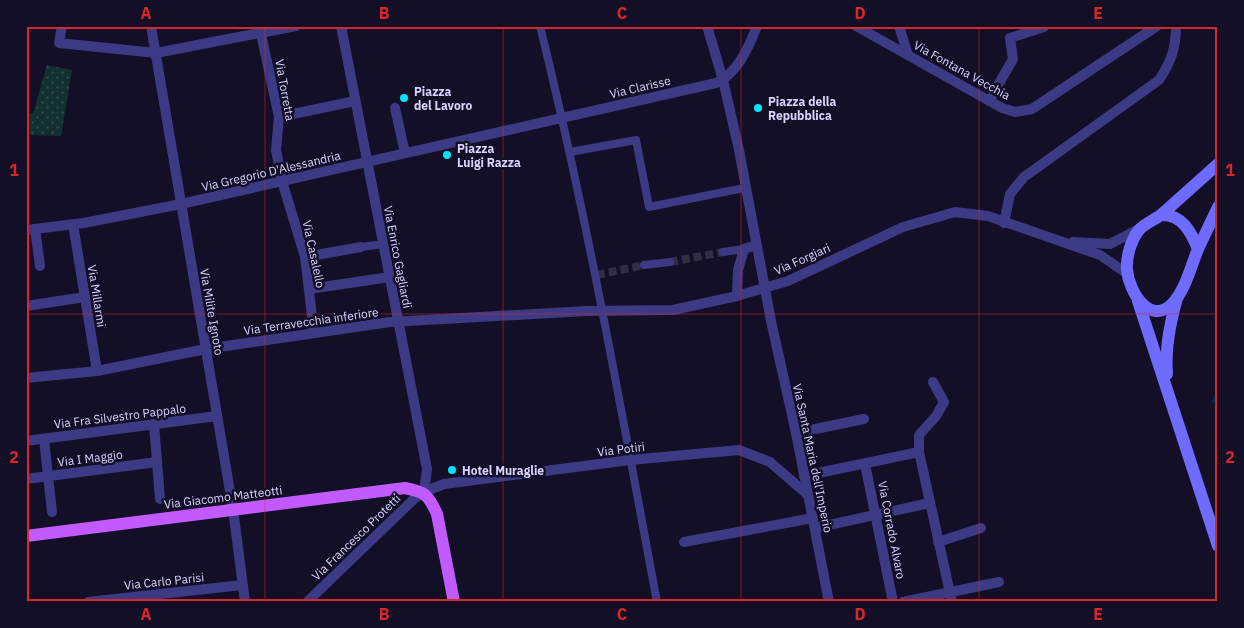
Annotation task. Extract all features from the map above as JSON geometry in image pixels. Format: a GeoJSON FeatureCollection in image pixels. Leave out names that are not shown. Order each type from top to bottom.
{"type":"FeatureCollection","features":[{"type":"Feature","properties":{"kind":"main road"},"geometry":{"type":"LineString","coordinates":[[1218,164],[1161,215],[1140,229],[1130,250],[1127,270],[1218,546]]}},
{"type":"Feature","properties":{"kind":"main road"},"geometry":{"type":"LineString","coordinates":[[1168,394],[1166,356],[1168,332],[1178,297],[1218,207]]}},
{"type":"Feature","properties":{"kind":"main road"},"geometry":{"type":"LineString","coordinates":[[1161,215],[1170,215],[1180,220],[1193,237],[1198,249]]}},
{"type":"Feature","properties":{"kind":"main road"},"geometry":{"type":"LineString","coordinates":[[1138,301],[1149,310],[1155,312],[1172,305],[1178,297]]}},
{"type":"Feature","properties":{"kind":"main road","name":"Via Giacomo Matteotti"},"geometry":{"type":"LineString","coordinates":[[26,536],[405,488],[424,492]]}},
{"type":"Feature","properties":{"kind":"main road"},"geometry":{"type":"LineString","coordinates":[[424,492],[437,514],[454,602]]}},
{"type":"Feature","properties":{"kind":"street"},"geometry":{"type":"LineString","coordinates":[[62,26],[59,44],[156,53],[296,26]]}},
{"type":"Feature","properties":{"kind":"street","name":"Via Milite Ignoto"},"geometry":{"type":"LineString","coordinates":[[151,26],[217,416],[244,602]]}},
{"type":"Feature","properties":{"kind":"street","name":"Via Enrico Gagliardi"},"geometry":{"type":"LineString","coordinates":[[341,26],[427,469],[424,492]]}},
{"type":"Feature","properties":{"kind":"street"},"geometry":{"type":"LineString","coordinates":[[540,26],[570,152],[596,275],[657,602]]}},
{"type":"Feature","properties":{"kind":"street","name":"Via Santa Maria dell'Imperio"},"geometry":{"type":"LineString","coordinates":[[707,26],[723,80],[829,602]]}},
{"type":"Feature","properties":{"kind":"street"},"geometry":{"type":"LineString","coordinates":[[723,80],[739,64],[757,26]]}},
{"type":"Feature","properties":{"kind":"street","name":"Via Fontana Vecchia"},"geometry":{"type":"LineString","coordinates":[[856,26],[989,101],[1015,112],[1032,109],[1157,26]]}},
{"type":"Feature","properties":{"kind":"street"},"geometry":{"type":"LineString","coordinates":[[898,26],[908,55]]}},
{"type":"Feature","properties":{"kind":"street"},"geometry":{"type":"LineString","coordinates":[[1004,223],[1010,194],[1024,177],[1159,80],[1169,65],[1176,46],[1176,26]]}},
{"type":"Feature","properties":{"kind":"street"},"geometry":{"type":"LineString","coordinates":[[989,101],[1013,59],[1010,38],[1044,27]]}},
{"type":"Feature","properties":{"kind":"street","name":"Via Torretta"},"geometry":{"type":"LineString","coordinates":[[264,31],[279,117],[276,150],[282,181]]}},
{"type":"Feature","properties":{"kind":"street","name":"Via Clarisse"},"geometry":{"type":"LineString","coordinates":[[404,153],[723,80]]}},
{"type":"Feature","properties":{"kind":"street"},"geometry":{"type":"LineString","coordinates":[[279,117],[355,101]]}},
{"type":"Feature","properties":{"kind":"street"},"geometry":{"type":"LineString","coordinates":[[395,108],[404,153]]}},
{"type":"Feature","properties":{"kind":"street"},"geometry":{"type":"LineString","coordinates":[[570,152],[636,140],[649,206],[739,189]]}},
{"type":"Feature","properties":{"kind":"street","name":"Via Gregorio D'Alessandria"},"geometry":{"type":"LineString","coordinates":[[31,229],[73,224],[181,204],[404,153]]}},
{"type":"Feature","properties":{"kind":"street","name":"Via Casalello"},"geometry":{"type":"LineString","coordinates":[[282,181],[305,257],[314,333]]}},
{"type":"Feature","properties":{"kind":"street","name":"Via Forgiari"},"geometry":{"type":"LineString","coordinates":[[602,311],[674,310],[737,296],[788,281],[903,227],[955,212],[988,216],[1100,255],[1129,275]]}},
{"type":"Feature","properties":{"kind":"street","name":"Via Millarmi"},"geometry":{"type":"LineString","coordinates":[[73,224],[96,372]]}},
{"type":"Feature","properties":{"kind":"street"},"geometry":{"type":"LineString","coordinates":[[31,229],[40,266]]}},
{"type":"Feature","properties":{"kind":"street"},"geometry":{"type":"LineString","coordinates":[[1058,241],[1110,244],[1140,229]]}},
{"type":"Feature","properties":{"kind":"street"},"geometry":{"type":"LineString","coordinates":[[305,257],[383,244]]}},
{"type":"Feature","properties":{"kind":"street"},"geometry":{"type":"LineString","coordinates":[[723,252],[756,245]]}},
{"type":"Feature","properties":{"kind":"street"},"geometry":{"type":"LineString","coordinates":[[737,296],[738,270],[744,249]]}},
{"type":"Feature","properties":{"kind":"street"},"geometry":{"type":"LineString","coordinates":[[644,265],[670,262]]}},
{"type":"Feature","properties":{"kind":"street"},"geometry":{"type":"LineString","coordinates":[[310,289],[390,278]]}},
{"type":"Feature","properties":{"kind":"street"},"geometry":{"type":"LineString","coordinates":[[26,306],[85,297]]}},
{"type":"Feature","properties":{"kind":"street","name":"Via Terravecchia inferiore"},"geometry":{"type":"LineString","coordinates":[[26,378],[96,372],[206,349],[398,322],[602,311]]}},
{"type":"Feature","properties":{"kind":"street"},"geometry":{"type":"LineString","coordinates":[[933,382],[944,402],[936,416],[919,436],[919,452],[950,597]]}},
{"type":"Feature","properties":{"kind":"street","name":"Via Fra Silvestro Pappalo"},"geometry":{"type":"LineString","coordinates":[[26,441],[217,416]]}},
{"type":"Feature","properties":{"kind":"street"},"geometry":{"type":"LineString","coordinates":[[796,433],[864,419]]}},
{"type":"Feature","properties":{"kind":"street"},"geometry":{"type":"LineString","coordinates":[[154,424],[160,499]]}},
{"type":"Feature","properties":{"kind":"street"},"geometry":{"type":"LineString","coordinates":[[44,439],[52,512]]}},
{"type":"Feature","properties":{"kind":"street","name":"Via Potiri"},"geometry":{"type":"LineString","coordinates":[[424,492],[444,484],[630,460],[739,450],[770,462],[808,495]]}},
{"type":"Feature","properties":{"kind":"street"},"geometry":{"type":"LineString","coordinates":[[804,476],[919,452]]}},
{"type":"Feature","properties":{"kind":"street","name":"Via I Maggio"},"geometry":{"type":"LineString","coordinates":[[26,479],[157,462]]}},
{"type":"Feature","properties":{"kind":"street","name":"Via Corrado Alvaro"},"geometry":{"type":"LineString","coordinates":[[865,464],[893,602]]}},
{"type":"Feature","properties":{"kind":"street","name":"Via Francesco Protetti"},"geometry":{"type":"LineString","coordinates":[[306,602],[424,492]]}},
{"type":"Feature","properties":{"kind":"street"},"geometry":{"type":"LineString","coordinates":[[684,542],[876,515],[930,503]]}},
{"type":"Feature","properties":{"kind":"street"},"geometry":{"type":"LineString","coordinates":[[938,542],[981,528]]}},
{"type":"Feature","properties":{"kind":"street"},"geometry":{"type":"LineString","coordinates":[[903,602],[950,597],[998,582]]}},
{"type":"Feature","properties":{"kind":"street","name":"Via Carlo Parisi"},"geometry":{"type":"LineString","coordinates":[[88,602],[130,599],[242,585]]}},
{"type":"Feature","properties":{"kind":"green space"},"geometry":{"type":"Polygon","coordinates":[[[47,65],[72,70],[61,136],[26,135],[26,112],[33,114],[47,65]]]}},
{"type":"Feature","properties":{"kind":"waterway"},"geometry":{"type":"LineString","coordinates":[[1213,402],[1218,393]]}},
{"type":"Feature","properties":{"kind":"tunnel"},"geometry":{"type":"LineString","coordinates":[[670,262],[723,252]]}},
{"type":"Feature","properties":{"kind":"tunnel"},"geometry":{"type":"LineString","coordinates":[[597,275],[644,265]]}},
{"type":"Feature","properties":{"kind":"place","name":"Piazza del Lavoro"},"geometry":{"type":"Point","coordinates":[404,98]}},
{"type":"Feature","properties":{"kind":"place","name":"Piazza della Repubblica"},"geometry":{"type":"Point","coordinates":[758,108]}},
{"type":"Feature","properties":{"kind":"place","name":"Piazza Luigi Razza"},"geometry":{"type":"Point","coordinates":[447,155]}},
{"type":"Feature","properties":{"kind":"place","name":"Hotel Muraglie"},"geometry":{"type":"Point","coordinates":[452,470]}}]}
